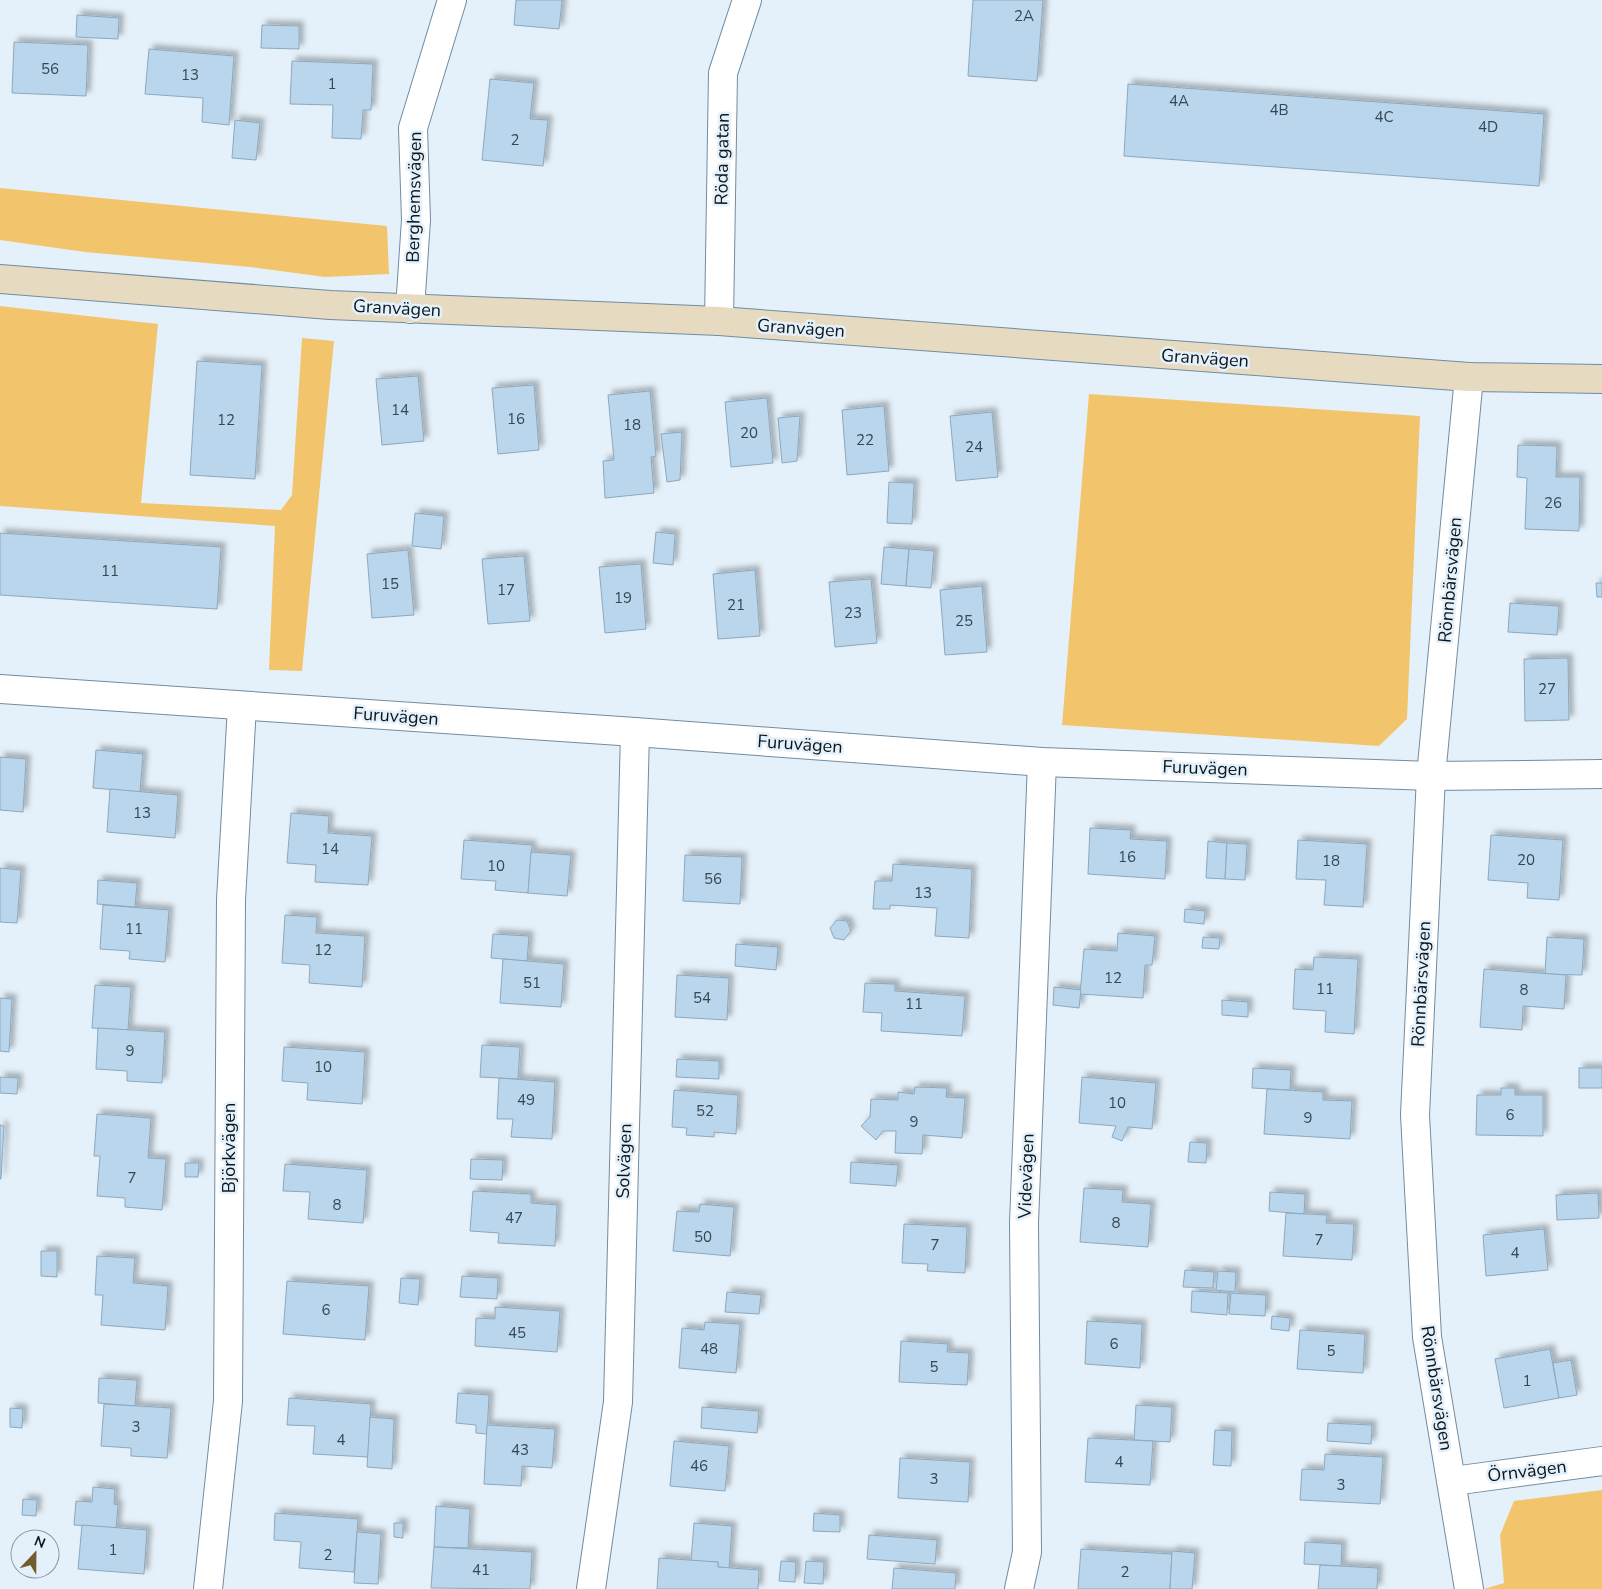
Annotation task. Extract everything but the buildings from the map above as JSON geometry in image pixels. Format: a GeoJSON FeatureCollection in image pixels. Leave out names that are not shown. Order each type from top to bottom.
{"type":"FeatureCollection","features":[{"type":"Feature","properties":{"kind":"street","name":"Berghemsvägen"},"geometry":{"type":"LineString","coordinates":[[410,309],[416,220],[414,128],[452,0]]}},
{"type":"Feature","properties":{"kind":"street","name":"Röda gatan"},"geometry":{"type":"LineString","coordinates":[[719,321],[723,73],[748,0]]}},
{"type":"Feature","properties":{"kind":"street","name":"Granvägen"},"geometry":{"type":"LineString","coordinates":[[0,279],[330,305],[719,321],[1469,377],[1602,379]]}},
{"type":"Feature","properties":{"kind":"street","name":"Rönnbärsvägen"},"geometry":{"type":"LineString","coordinates":[[1469,377],[1431,776],[1415,1115],[1427,1337],[1453,1480],[1469,1589]]}},
{"type":"Feature","properties":{"kind":"street","name":"Furuvägen"},"geometry":{"type":"LineString","coordinates":[[0,688],[1042,762],[1431,776],[1602,774]]}},
{"type":"Feature","properties":{"kind":"street","name":"Björkvägen"},"geometry":{"type":"LineString","coordinates":[[208,1589],[228,1401],[231,900],[242,706]]}},
{"type":"Feature","properties":{"kind":"street","name":"Solvägen"},"geometry":{"type":"LineString","coordinates":[[591,1589],[618,1402],[635,732]]}},
{"type":"Feature","properties":{"kind":"street","name":"Videvägen"},"geometry":{"type":"LineString","coordinates":[[1019,1589],[1027,1552],[1024,1223],[1042,762]]}},
{"type":"Feature","properties":{"kind":"street","name":"Örnvägen"},"geometry":{"type":"LineString","coordinates":[[1453,1480],[1602,1462]]}},
{"type":"Feature","properties":{"kind":"shaded area"},"geometry":{"type":"Polygon","coordinates":[[[0,188],[387,226],[389,274],[325,277],[250,267],[85,252],[0,240],[0,188]]]}},
{"type":"Feature","properties":{"kind":"shaded area"},"geometry":{"type":"Polygon","coordinates":[[[0,306],[158,324],[141,503],[281,510],[292,495],[302,338],[334,341],[302,671],[269,670],[275,526],[0,506],[0,306]]]}},
{"type":"Feature","properties":{"kind":"shaded area"},"geometry":{"type":"Polygon","coordinates":[[[1089,394],[1420,416],[1407,719],[1379,746],[1062,725],[1089,394]]]}},
{"type":"Feature","properties":{"kind":"shaded area"},"geometry":{"type":"Polygon","coordinates":[[[1602,1490],[1602,1589],[1484,1589],[1504,1583],[1500,1535],[1514,1501],[1602,1490]]]}}]}
